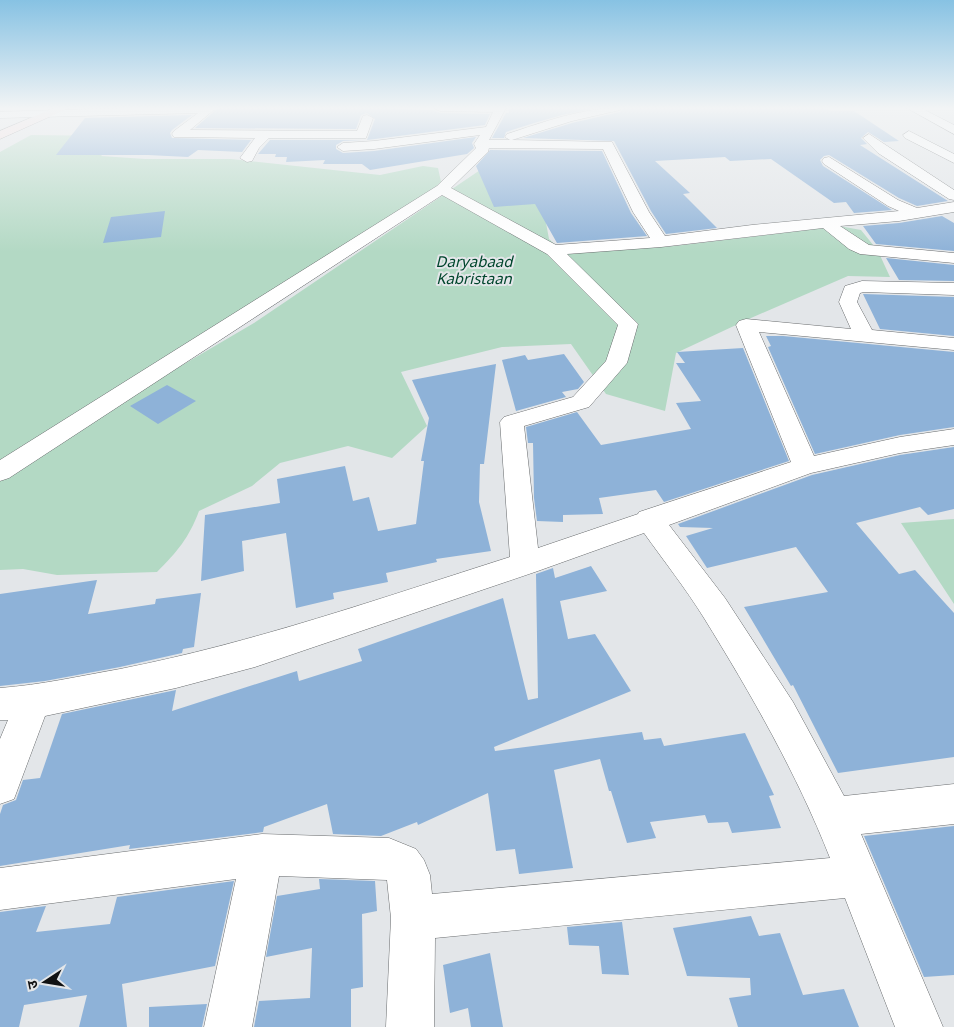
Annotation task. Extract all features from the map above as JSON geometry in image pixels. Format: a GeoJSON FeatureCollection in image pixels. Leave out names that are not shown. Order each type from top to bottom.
{"type":"FeatureCollection","features":[{"type":"Feature","properties":{"kind":"street"},"geometry":{"type":"LineString","coordinates":[[0,472],[442,189],[476,156]]}},
{"type":"Feature","properties":{"kind":"street"},"geometry":{"type":"LineString","coordinates":[[613,156],[641,212],[660,242]]}},
{"type":"Feature","properties":{"kind":"street"},"geometry":{"type":"LineString","coordinates":[[893,156],[952,192]]}},
{"type":"Feature","properties":{"kind":"street"},"geometry":{"type":"LineString","coordinates":[[830,161],[893,203],[915,213]]}},
{"type":"Feature","properties":{"kind":"street"},"geometry":{"type":"LineString","coordinates":[[442,189],[553,250],[628,324],[616,363],[581,402],[512,422],[525,564]]}},
{"type":"Feature","properties":{"kind":"street"},"geometry":{"type":"LineString","coordinates":[[553,250],[660,242],[954,207]]}},
{"type":"Feature","properties":{"kind":"street"},"geometry":{"type":"LineString","coordinates":[[826,223],[855,245],[876,268],[954,289]]}},
{"type":"Feature","properties":{"kind":"street"},"geometry":{"type":"LineString","coordinates":[[865,336],[848,302],[852,290],[862,286],[876,268],[954,258]]}},
{"type":"Feature","properties":{"kind":"street"},"geometry":{"type":"LineString","coordinates":[[806,466],[746,325],[954,344]]}},
{"type":"Feature","properties":{"kind":"street"},"geometry":{"type":"LineString","coordinates":[[0,786],[16,703],[176,673],[255,652],[525,564],[649,519],[806,466],[900,445],[954,437]]}},
{"type":"Feature","properties":{"kind":"street"},"geometry":{"type":"LineString","coordinates":[[649,519],[714,607],[780,714],[834,817],[919,1027]]}},
{"type":"Feature","properties":{"kind":"street"},"geometry":{"type":"LineString","coordinates":[[834,817],[954,804]]}},
{"type":"Feature","properties":{"kind":"street"},"geometry":{"type":"LineString","coordinates":[[228,1027],[262,855]]}},
{"type":"Feature","properties":{"kind":"street"},"geometry":{"type":"LineString","coordinates":[[0,889],[262,855],[389,859],[401,864],[409,875],[413,918],[410,1027]]}},
{"type":"Feature","properties":{"kind":"street"},"geometry":{"type":"LineString","coordinates":[[413,918],[858,876]]}},
{"type":"Feature","properties":{"kind":"green space","name":"Daryabaad Kabristaan"},"geometry":{"type":"Polygon","coordinates":[[[0,156],[231,159],[380,175],[423,166],[438,168],[443,191],[0,464],[0,156]]]}},
{"type":"Feature","properties":{"kind":"green space","name":"Daryabaad Kabristaan"},"geometry":{"type":"Polygon","coordinates":[[[492,162],[542,201],[549,239],[564,253],[675,246],[839,226],[861,230],[878,251],[890,277],[848,276],[676,353],[665,411],[606,394],[571,344],[502,347],[401,372],[427,426],[392,458],[348,446],[280,463],[252,486],[199,511],[182,544],[157,572],[57,575],[23,569],[0,570],[0,480],[99,414],[254,323],[492,162]]]}},
{"type":"Feature","properties":{"kind":"green space"},"geometry":{"type":"Polygon","coordinates":[[[954,519],[954,604],[901,523],[954,519]]]}},
{"type":"Feature","properties":{"kind":"building"},"geometry":{"type":"Polygon","coordinates":[[[455,156],[370,170],[362,164],[323,164],[325,160],[286,162],[287,157],[275,157],[455,156]]]}},
{"type":"Feature","properties":{"kind":"building"},"geometry":{"type":"Polygon","coordinates":[[[485,156],[604,156],[631,213],[647,236],[557,243],[535,204],[494,207],[476,166],[485,156]]]}},
{"type":"Feature","properties":{"kind":"building"},"geometry":{"type":"Polygon","coordinates":[[[622,156],[824,156],[820,160],[823,166],[892,210],[854,213],[846,202],[834,203],[771,159],[730,161],[725,157],[655,161],[690,193],[683,194],[717,228],[666,234],[651,211],[622,156]]]}},
{"type":"Feature","properties":{"kind":"building"},"geometry":{"type":"Polygon","coordinates":[[[831,156],[877,156],[948,201],[917,206],[899,198],[831,156]]]}},
{"type":"Feature","properties":{"kind":"building"},"geometry":{"type":"Polygon","coordinates":[[[165,211],[161,237],[103,243],[111,217],[165,211]]]}},
{"type":"Feature","properties":{"kind":"building"},"geometry":{"type":"Polygon","coordinates":[[[942,216],[954,223],[954,251],[876,244],[863,226],[899,223],[942,216]]]}},
{"type":"Feature","properties":{"kind":"building"},"geometry":{"type":"Polygon","coordinates":[[[886,258],[954,265],[954,281],[899,280],[886,258]]]}},
{"type":"Feature","properties":{"kind":"building"},"geometry":{"type":"Polygon","coordinates":[[[863,294],[954,297],[954,336],[880,329],[863,294]]]}},
{"type":"Feature","properties":{"kind":"building"},"geometry":{"type":"Polygon","coordinates":[[[766,336],[954,352],[954,427],[900,435],[815,454],[768,347],[771,346],[766,336]]]}},
{"type":"Feature","properties":{"kind":"building"},"geometry":{"type":"Polygon","coordinates":[[[743,348],[789,461],[664,502],[656,490],[599,498],[603,514],[563,515],[563,522],[537,521],[534,498],[533,443],[528,443],[526,427],[577,412],[601,445],[691,429],[676,403],[701,401],[676,363],[685,363],[677,352],[743,348]]]}},
{"type":"Feature","properties":{"kind":"building"},"geometry":{"type":"Polygon","coordinates":[[[564,354],[584,382],[578,389],[562,392],[566,397],[516,411],[502,360],[525,355],[528,360],[564,354]]]}},
{"type":"Feature","properties":{"kind":"building"},"geometry":{"type":"Polygon","coordinates":[[[496,364],[484,464],[480,464],[479,502],[491,551],[436,559],[437,562],[386,573],[388,582],[333,593],[334,599],[296,608],[286,533],[242,541],[244,571],[201,581],[205,515],[280,503],[277,479],[345,466],[353,501],[369,497],[378,531],[416,524],[424,461],[421,461],[429,418],[412,380],[496,364]]]}},
{"type":"Feature","properties":{"kind":"building"},"geometry":{"type":"Polygon","coordinates":[[[167,385],[196,401],[158,424],[130,406],[167,385]]]}},
{"type":"Feature","properties":{"kind":"building"},"geometry":{"type":"Polygon","coordinates":[[[954,447],[954,509],[928,515],[920,507],[856,523],[899,574],[915,570],[954,613],[954,757],[838,773],[793,685],[791,686],[744,607],[828,592],[796,547],[707,568],[686,536],[713,528],[680,527],[678,524],[812,475],[900,455],[954,447]]]}},
{"type":"Feature","properties":{"kind":"building"},"geometry":{"type":"Polygon","coordinates":[[[591,566],[607,591],[560,601],[568,639],[595,634],[631,691],[494,747],[495,751],[642,732],[644,740],[661,738],[664,746],[745,733],[774,795],[769,796],[781,828],[732,833],[728,822],[708,823],[705,815],[650,822],[656,838],[627,843],[600,759],[554,770],[573,868],[519,874],[515,849],[496,851],[488,793],[418,825],[417,822],[381,836],[333,834],[327,804],[264,827],[263,832],[129,849],[130,845],[0,866],[0,814],[3,805],[16,800],[23,780],[40,778],[62,714],[176,690],[172,711],[297,671],[299,681],[362,661],[358,649],[503,598],[528,700],[538,698],[536,574],[553,568],[555,578],[591,566]]]}},
{"type":"Feature","properties":{"kind":"building"},"geometry":{"type":"Polygon","coordinates":[[[97,580],[88,614],[155,604],[156,599],[201,593],[194,647],[183,649],[182,653],[120,667],[45,681],[0,686],[0,594],[97,580]]]}},
{"type":"Feature","properties":{"kind":"building"},"geometry":{"type":"Polygon","coordinates":[[[954,826],[954,975],[924,977],[864,836],[954,826]]]}},
{"type":"Feature","properties":{"kind":"building"},"geometry":{"type":"Polygon","coordinates":[[[319,879],[375,881],[377,911],[362,914],[363,987],[351,989],[351,1027],[254,1027],[259,1001],[310,998],[312,948],[266,957],[277,896],[320,889],[319,879]]]}},
{"type":"Feature","properties":{"kind":"building"},"geometry":{"type":"Polygon","coordinates":[[[234,881],[215,966],[122,984],[127,1027],[79,1027],[87,995],[24,1005],[19,1027],[0,1027],[0,912],[46,906],[36,932],[110,924],[117,897],[234,881]]]}},
{"type":"Feature","properties":{"kind":"building"},"geometry":{"type":"Polygon","coordinates":[[[751,916],[759,936],[780,933],[803,995],[844,989],[859,1027],[738,1027],[729,998],[751,995],[750,978],[687,976],[673,928],[751,916]]]}},
{"type":"Feature","properties":{"kind":"building"},"geometry":{"type":"Polygon","coordinates":[[[622,922],[629,975],[602,974],[599,946],[569,945],[567,927],[622,922]]]}},
{"type":"Feature","properties":{"kind":"building"},"geometry":{"type":"Polygon","coordinates":[[[490,953],[503,1027],[471,1027],[468,1008],[450,1013],[443,965],[490,953]]]}},
{"type":"Feature","properties":{"kind":"building"},"geometry":{"type":"Polygon","coordinates":[[[207,1004],[202,1027],[149,1027],[149,1007],[207,1004]]]}}]}
